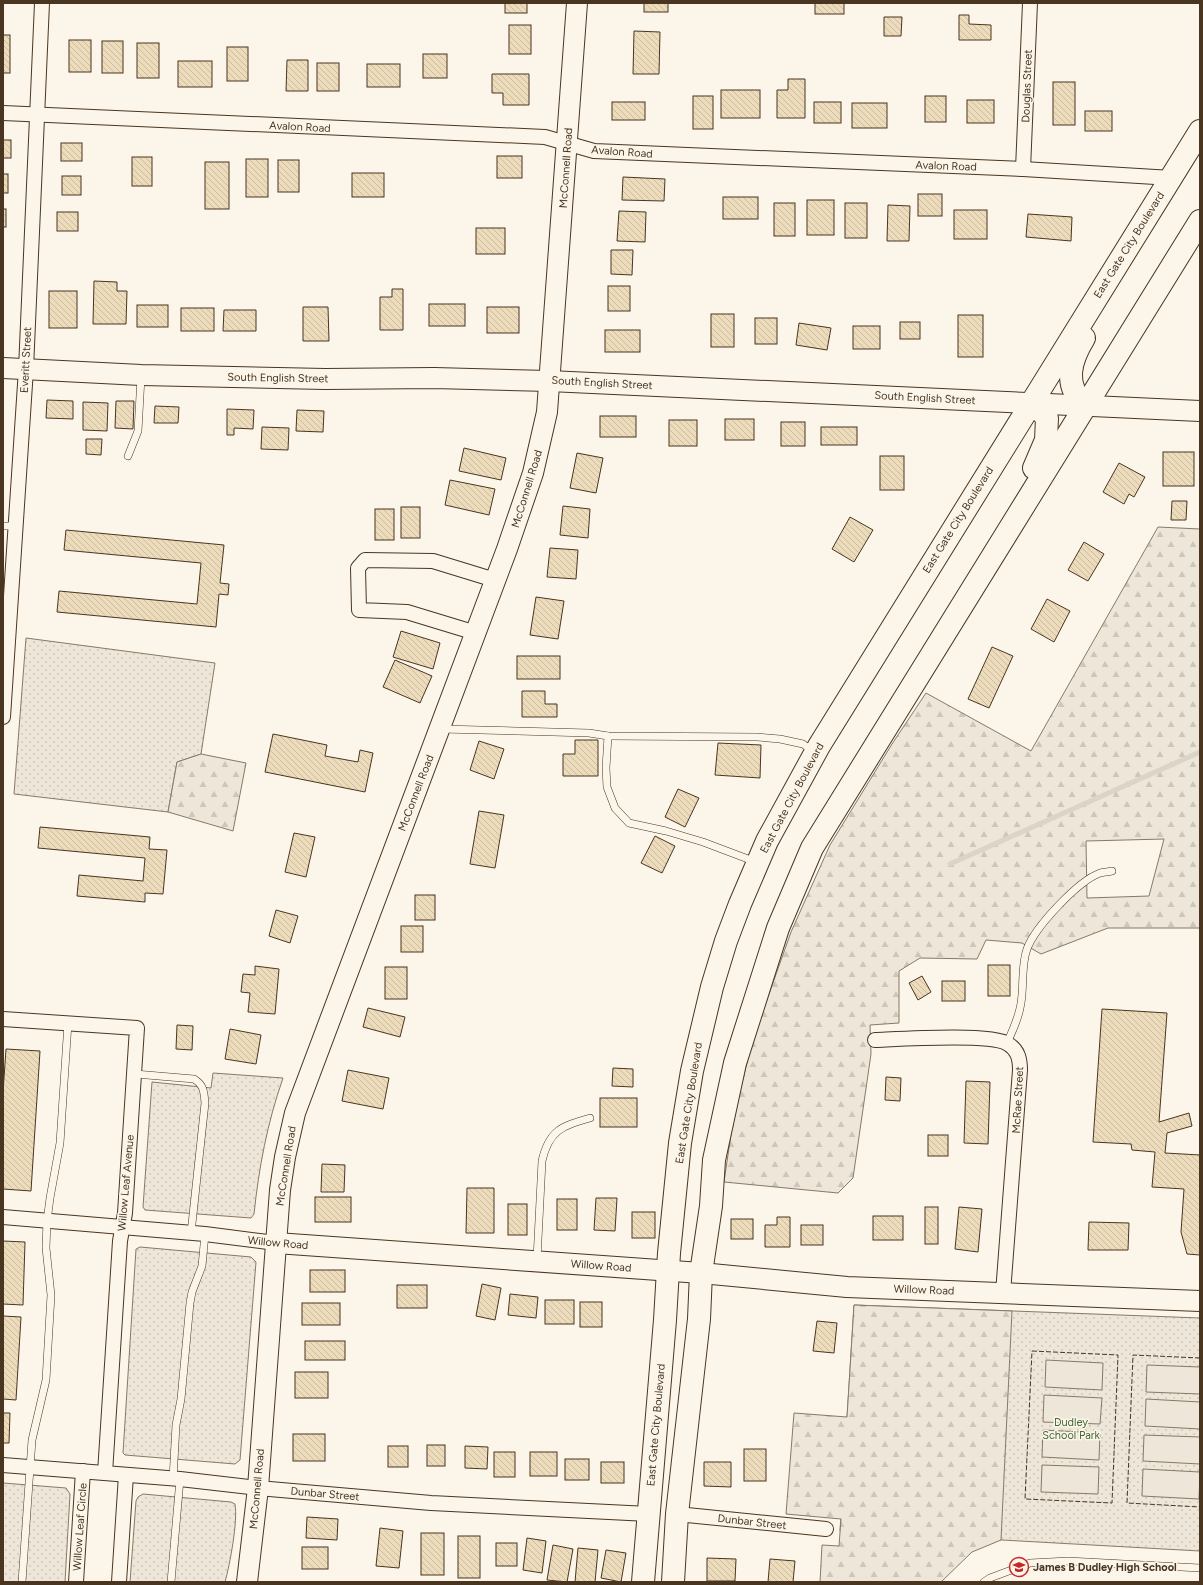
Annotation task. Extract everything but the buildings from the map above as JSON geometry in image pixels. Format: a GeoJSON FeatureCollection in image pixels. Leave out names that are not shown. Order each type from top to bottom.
{"type":"FeatureCollection","features":[{"type":"Feature","properties":{"kind":"main road","name":"East Gate City Boulevard"},"geometry":{"type":"LineString","coordinates":[[643,1582],[666,1320],[668,1271],[680,1143],[698,1042],[712,987],[726,941],[767,841],[815,753],[1030,403],[1200,131]]}},
{"type":"Feature","properties":{"kind":"main road"},"geometry":{"type":"LineString","coordinates":[[673,1582],[677,1514],[699,1319],[701,1273],[711,1206],[714,1160],[736,1063],[778,928],[812,848],[1200,221]]}},
{"type":"Feature","properties":{"kind":"main road"},"geometry":{"type":"LineString","coordinates":[[1085,406],[1078,400],[1070,375],[1075,352],[1109,296],[1123,256]]}},
{"type":"Feature","properties":{"kind":"main road"},"geometry":{"type":"LineString","coordinates":[[993,556],[1046,440],[1047,418],[1030,403]]}},
{"type":"Feature","properties":{"kind":"street","name":"Everitt Street"},"geometry":{"type":"LineString","coordinates":[[3,717],[10,526],[26,369],[42,3]]}},
{"type":"Feature","properties":{"kind":"street","name":"McConnell Road"},"geometry":{"type":"LineString","coordinates":[[247,1582],[258,1488],[276,1243],[284,1164],[296,1113],[495,580],[533,472],[547,412],[578,3]]}},
{"type":"Feature","properties":{"kind":"street","name":"Douglas Street"},"geometry":{"type":"LineString","coordinates":[[1023,169],[1030,3]]}},
{"type":"Feature","properties":{"kind":"street","name":"Avalon Road"},"geometry":{"type":"LineString","coordinates":[[3,113],[544,137],[594,151],[1023,169],[1172,178]]}},
{"type":"Feature","properties":{"kind":"street","name":"South English Street"},"geometry":{"type":"LineString","coordinates":[[3,368],[318,379],[434,378],[549,380],[1200,411]]}},
{"type":"Feature","properties":{"kind":"street"},"geometry":{"type":"LineString","coordinates":[[476,633],[407,612],[359,610],[358,568],[365,560],[433,561],[495,580]]}},
{"type":"Feature","properties":{"kind":"street","name":"Willow Leaf Avenue"},"geometry":{"type":"LineString","coordinates":[[3,1019],[137,1028],[135,1074],[123,1227],[120,1241],[105,1473]]}},
{"type":"Feature","properties":{"kind":"street"},"geometry":{"type":"LineString","coordinates":[[876,1040],[986,1038],[1007,1043]]}},
{"type":"Feature","properties":{"kind":"street","name":"McRae Street"},"geometry":{"type":"LineString","coordinates":[[1003,1293],[1020,1070],[1020,1061],[1016,1051],[1007,1043]]}},
{"type":"Feature","properties":{"kind":"street","name":"Willow Road"},"geometry":{"type":"LineString","coordinates":[[3,1217],[205,1234],[276,1243],[701,1273],[848,1287],[1200,1301]]}},
{"type":"Feature","properties":{"kind":"street","name":"Dunbar Street"},"geometry":{"type":"LineString","coordinates":[[3,1465],[126,1474],[258,1488],[431,1503],[649,1514]]}},
{"type":"Feature","properties":{"kind":"street","name":"Willow Leaf Circle"},"geometry":{"type":"LineString","coordinates":[[76,1582],[83,1471]]}},
{"type":"Feature","properties":{"kind":"street"},"geometry":{"type":"LineString","coordinates":[[119,1582],[126,1474]]}},
{"type":"Feature","properties":{"kind":"street","name":"Dunbar Street"},"geometry":{"type":"LineString","coordinates":[[677,1514],[826,1529]]}},
{"type":"Feature","properties":{"kind":"lane"},"geometry":{"type":"LineString","coordinates":[[128,456],[138,431],[141,374]]}},
{"type":"Feature","properties":{"kind":"lane"},"geometry":{"type":"LineString","coordinates":[[439,729],[589,733],[608,736],[757,737],[780,739],[803,744],[815,753]]}},
{"type":"Feature","properties":{"kind":"lane"},"geometry":{"type":"LineString","coordinates":[[608,736],[606,768],[607,787],[614,808],[628,823],[666,831],[703,842],[758,863]]}},
{"type":"Feature","properties":{"kind":"lane"},"geometry":{"type":"LineString","coordinates":[[1007,1043],[1014,1028],[1021,1003],[1026,949],[1067,896],[1089,879],[1100,873],[1112,871]]}},
{"type":"Feature","properties":{"kind":"lane"},"geometry":{"type":"LineString","coordinates":[[22,1582],[34,1431],[46,1380],[51,1295],[46,1248],[47,1221],[60,1143],[68,1023]]}},
{"type":"Feature","properties":{"kind":"lane"},"geometry":{"type":"LineString","coordinates":[[135,1074],[194,1079],[201,1083],[204,1090],[205,1103],[191,1233]]}},
{"type":"Feature","properties":{"kind":"lane"},"geometry":{"type":"LineString","coordinates":[[537,1262],[542,1161],[545,1147],[557,1130],[577,1121],[590,1118]]}},
{"type":"Feature","properties":{"kind":"lane"},"geometry":{"type":"LineString","coordinates":[[171,1582],[176,1479],[176,1425],[181,1399],[190,1303],[192,1292],[202,1266],[205,1234]]}},
{"type":"Feature","properties":{"kind":"lane"},"geometry":{"type":"LineString","coordinates":[[984,1582],[990,1578],[1030,1563],[1068,1561],[1200,1568]]}},
{"type":"Feature","properties":{"kind":"green space"},"geometry":{"type":"Polygon","coordinates":[[[1158,527],[1200,529],[1200,928],[1108,928],[1041,954],[1022,943],[986,940],[977,959],[920,958],[899,971],[899,1023],[870,1025],[871,1054],[853,1178],[838,1193],[724,1182],[734,1114],[753,1039],[791,932],[830,845],[892,744],[926,693],[1031,751],[1158,527]],[[1164,839],[1086,841],[1087,898],[1149,896],[1164,839]]]}},
{"type":"Feature","properties":{"kind":"green space"},"geometry":{"type":"Polygon","coordinates":[[[26,638],[215,663],[201,754],[177,762],[168,812],[14,794],[26,638]]]}},
{"type":"Feature","properties":{"kind":"green space"},"geometry":{"type":"Polygon","coordinates":[[[201,754],[246,763],[233,831],[168,812],[177,762],[201,754]]]}},
{"type":"Feature","properties":{"kind":"green space"},"geometry":{"type":"Polygon","coordinates":[[[213,1073],[283,1078],[272,1112],[264,1146],[254,1214],[251,1218],[145,1210],[143,1207],[152,1082],[211,1088],[213,1073]]]}},
{"type":"Feature","properties":{"kind":"green space"},"geometry":{"type":"Polygon","coordinates":[[[140,1247],[251,1257],[256,1262],[240,1460],[235,1464],[125,1455],[123,1453],[136,1249],[140,1247]]]}},
{"type":"Feature","properties":{"kind":"green space","name":"Dudley School Park"},"geometry":{"type":"Polygon","coordinates":[[[854,1305],[1200,1318],[1200,1551],[840,1531],[854,1305]]]}},
{"type":"Feature","properties":{"kind":"green space"},"geometry":{"type":"Polygon","coordinates":[[[854,1305],[1012,1311],[1001,1540],[972,1552],[941,1582],[820,1582],[822,1545],[839,1546],[841,1519],[786,1514],[794,1413],[847,1417],[854,1305]]]}},
{"type":"Feature","properties":{"kind":"green space"},"geometry":{"type":"Polygon","coordinates":[[[1046,1360],[1103,1363],[1102,1390],[1045,1387],[1046,1360]]]}},
{"type":"Feature","properties":{"kind":"green space"},"geometry":{"type":"Polygon","coordinates":[[[1147,1365],[1200,1367],[1200,1394],[1146,1392],[1147,1365]]]}},
{"type":"Feature","properties":{"kind":"green space"},"geometry":{"type":"Polygon","coordinates":[[[1044,1395],[1102,1398],[1100,1424],[1043,1422],[1044,1395]]]}},
{"type":"Feature","properties":{"kind":"green space"},"geometry":{"type":"Polygon","coordinates":[[[1146,1399],[1200,1402],[1200,1429],[1145,1426],[1146,1399]]]}},
{"type":"Feature","properties":{"kind":"green space"},"geometry":{"type":"Polygon","coordinates":[[[1043,1430],[1100,1433],[1099,1460],[1042,1457],[1043,1430]]]}},
{"type":"Feature","properties":{"kind":"green space"},"geometry":{"type":"Polygon","coordinates":[[[1144,1435],[1200,1437],[1200,1464],[1143,1461],[1144,1435]]]}},
{"type":"Feature","properties":{"kind":"green space"},"geometry":{"type":"Polygon","coordinates":[[[1042,1465],[1099,1467],[1098,1494],[1041,1492],[1042,1465]]]}},
{"type":"Feature","properties":{"kind":"green space"},"geometry":{"type":"Polygon","coordinates":[[[1143,1469],[1200,1472],[1199,1499],[1142,1496],[1143,1469]]]}},
{"type":"Feature","properties":{"kind":"green space"},"geometry":{"type":"Polygon","coordinates":[[[3,1483],[66,1488],[70,1494],[65,1582],[3,1582],[3,1483]]]}},
{"type":"Feature","properties":{"kind":"green space"},"geometry":{"type":"Polygon","coordinates":[[[143,1494],[231,1502],[235,1504],[236,1511],[234,1531],[225,1582],[130,1582],[136,1501],[138,1497],[143,1494]]]}},
{"type":"Feature","properties":{"kind":"waterway"},"geometry":{"type":"LineString","coordinates":[[950,864],[1200,752]]}},
{"type":"Feature","properties":{"kind":"fence"},"geometry":{"type":"LineString","coordinates":[[1032,1351],[1118,1355],[1112,1503],[1025,1499],[1032,1351]]}},
{"type":"Feature","properties":{"kind":"fence"},"geometry":{"type":"LineString","coordinates":[[1200,1358],[1133,1355],[1127,1503],[1200,1507]]}},
{"type":"Feature","properties":{"kind":"place","name":"James B Dudley High School"},"geometry":{"type":"Point","coordinates":[1019,1567]}}]}
